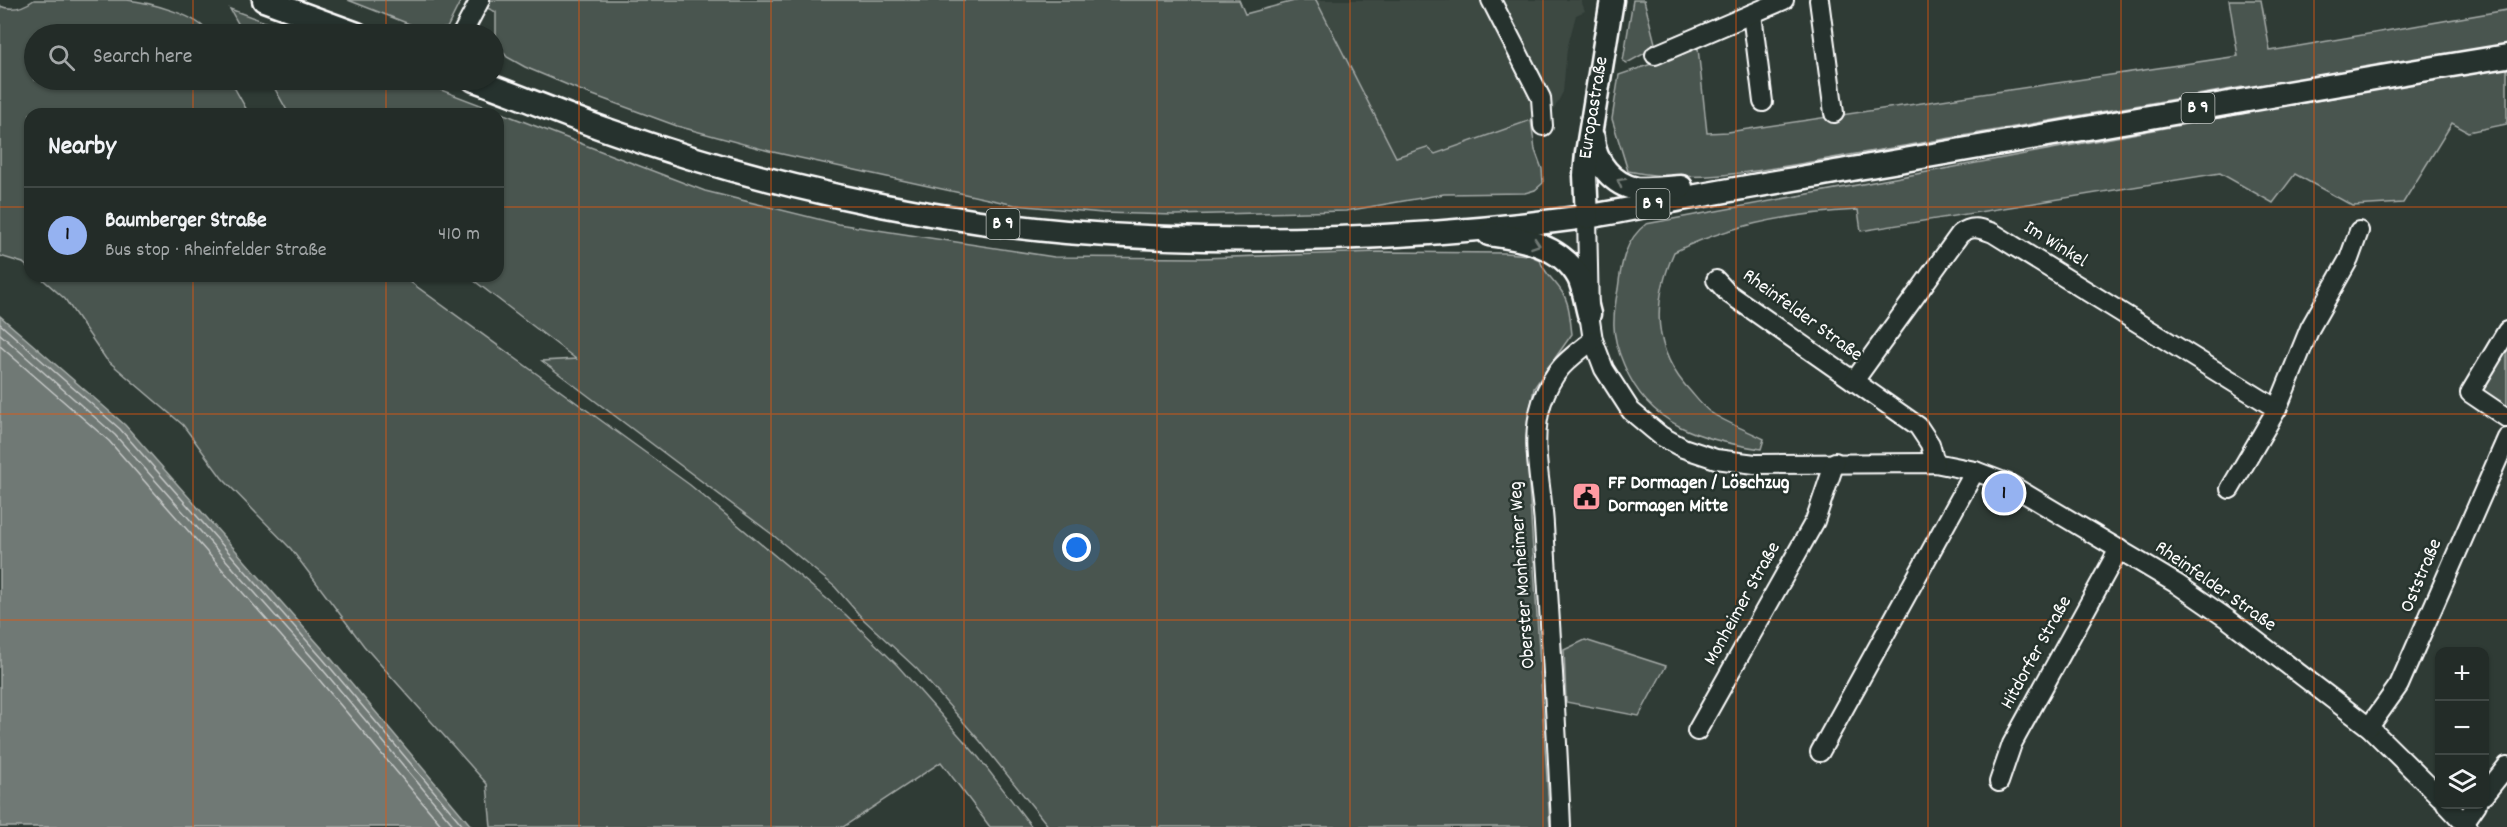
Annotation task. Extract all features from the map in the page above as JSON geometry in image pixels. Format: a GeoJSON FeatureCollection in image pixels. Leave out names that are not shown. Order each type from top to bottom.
{"type":"FeatureCollection","features":[{"type":"Feature","properties":{"kind":"main road"},"geometry":{"type":"LineString","coordinates":[[264,0],[330,24]]}},
{"type":"Feature","properties":{"kind":"main road","name":"Europastraße"},"geometry":{"type":"LineString","coordinates":[[1587,217],[1585,175],[1612,0]]}},
{"type":"Feature","properties":{"kind":"main road","name":"B 9"},"geometry":{"type":"LineString","coordinates":[[501,90],[612,132],[708,162],[807,188],[976,220],[1061,231],[1195,240],[1458,231],[1587,217],[1719,192],[2507,56]]}},
{"type":"Feature","properties":{"kind":"main road"},"geometry":{"type":"LineString","coordinates":[[1592,122],[1593,149],[1598,159],[1603,168],[1624,185],[1638,189],[1692,186],[1719,192]]}},
{"type":"Feature","properties":{"kind":"main road"},"geometry":{"type":"LineString","coordinates":[[1458,231],[1503,236],[1548,248],[1573,269],[1580,280],[1589,314]]}},
{"type":"Feature","properties":{"kind":"street"},"geometry":{"type":"LineString","coordinates":[[467,24],[480,0]]}},
{"type":"Feature","properties":{"kind":"street"},"geometry":{"type":"LineString","coordinates":[[1491,0],[1541,98],[1543,126]]}},
{"type":"Feature","properties":{"kind":"street"},"geometry":{"type":"LineString","coordinates":[[1655,55],[1784,0]]}},
{"type":"Feature","properties":{"kind":"street"},"geometry":{"type":"LineString","coordinates":[[1819,0],[1834,113]]}},
{"type":"Feature","properties":{"kind":"street"},"geometry":{"type":"LineString","coordinates":[[1752,14],[1763,102]]}},
{"type":"Feature","properties":{"kind":"street","name":"Rheinfelder Straße"},"geometry":{"type":"LineString","coordinates":[[1587,217],[1589,314],[1593,340],[1604,369],[1630,411],[1668,440],[1716,459],[1755,464],[1935,463],[1975,471],[2030,494],[2229,620],[2369,727],[2435,793]]}},
{"type":"Feature","properties":{"kind":"street","name":"Im Winkel"},"geometry":{"type":"LineString","coordinates":[[1854,381],[1960,234],[1970,228],[1979,228],[1993,233],[2277,409]]}},
{"type":"Feature","properties":{"kind":"street"},"geometry":{"type":"LineString","coordinates":[[2230,489],[2277,409],[2310,328],[2349,259],[2359,231]]}},
{"type":"Feature","properties":{"kind":"street","name":"Rheinfelder Straße"},"geometry":{"type":"LineString","coordinates":[[1716,280],[1728,293],[1918,426],[1930,444],[1935,463]]}},
{"type":"Feature","properties":{"kind":"street"},"geometry":{"type":"LineString","coordinates":[[2507,331],[2470,393],[2507,418]]}},
{"type":"Feature","properties":{"kind":"street","name":"Oberster Monheimer Weg"},"geometry":{"type":"LineString","coordinates":[[1561,827],[1545,537],[1536,434],[1541,404],[1553,376],[1571,355],[1593,340]]}},
{"type":"Feature","properties":{"kind":"street","name":"Oststraße"},"geometry":{"type":"LineString","coordinates":[[2369,727],[2404,674],[2504,445]]}},
{"type":"Feature","properties":{"kind":"street","name":"Monheimer Straße"},"geometry":{"type":"LineString","coordinates":[[1697,731],[1815,521],[1834,462]]}},
{"type":"Feature","properties":{"kind":"street"},"geometry":{"type":"LineString","coordinates":[[1820,752],[1975,471]]}},
{"type":"Feature","properties":{"kind":"street","name":"Hitdorfer Straße"},"geometry":{"type":"LineString","coordinates":[[1999,782],[2013,744],[2119,549]]}},
{"type":"Feature","properties":{"kind":"street"},"geometry":{"type":"LineString","coordinates":[[2489,789],[2507,766]]}},
{"type":"Feature","properties":{"kind":"street"},"geometry":{"type":"LineString","coordinates":[[2451,809],[2466,825],[2474,809]]}},
{"type":"Feature","properties":{"kind":"shaded area"},"geometry":{"type":"Polygon","coordinates":[[[34,0],[127,0],[172,11],[200,24],[24,24],[24,90],[236,90],[246,108],[24,108],[24,264],[0,256],[0,6],[18,8],[34,0]]]}},
{"type":"Feature","properties":{"kind":"shaded area"},"geometry":{"type":"Polygon","coordinates":[[[348,0],[461,0],[449,24],[409,24],[348,0]]]}},
{"type":"Feature","properties":{"kind":"shaded area"},"geometry":{"type":"Polygon","coordinates":[[[470,0],[1239,0],[1245,14],[1298,0],[1316,0],[1396,157],[1427,147],[1435,154],[1531,120],[1543,183],[1535,190],[1525,193],[1444,194],[1346,211],[1175,215],[1102,213],[1015,205],[773,152],[677,126],[582,91],[507,57],[504,53],[504,24],[496,24],[496,12],[470,0]]]}},
{"type":"Feature","properties":{"kind":"shaded area"},"geometry":{"type":"Polygon","coordinates":[[[1316,0],[1581,0],[1585,11],[1576,15],[1567,49],[1563,92],[1552,113],[1435,154],[1427,147],[1396,157],[1316,0]]]}},
{"type":"Feature","properties":{"kind":"shaded area"},"geometry":{"type":"Polygon","coordinates":[[[1633,0],[1644,0],[1656,47],[1627,63],[1623,61],[1633,0]]]}},
{"type":"Feature","properties":{"kind":"shaded area"},"geometry":{"type":"Polygon","coordinates":[[[2229,0],[2261,0],[2270,51],[2507,10],[2507,46],[2288,84],[2294,105],[2507,66],[2507,124],[2468,132],[2452,123],[2403,203],[2353,206],[2295,174],[2273,203],[2220,173],[1861,231],[1858,210],[1787,217],[1741,227],[1674,252],[1662,289],[1659,308],[1660,325],[1669,360],[1691,392],[1710,412],[1764,439],[1761,449],[1718,441],[1680,426],[1663,416],[1648,403],[1635,386],[1616,344],[1614,313],[1625,253],[1633,237],[1646,224],[2246,113],[2242,87],[1775,168],[1716,176],[1686,177],[1628,171],[1612,119],[1619,75],[1698,48],[1707,133],[1728,132],[2238,56],[2229,0]]]}},
{"type":"Feature","properties":{"kind":"shaded area"},"geometry":{"type":"Polygon","coordinates":[[[230,9],[270,24],[238,24],[230,9]]]}},
{"type":"Feature","properties":{"kind":"shaded area"},"geometry":{"type":"Polygon","coordinates":[[[276,90],[441,90],[488,108],[286,108],[276,90]]]}},
{"type":"Feature","properties":{"kind":"shaded area"},"geometry":{"type":"Polygon","coordinates":[[[504,114],[705,191],[838,224],[1054,257],[1202,258],[1378,252],[1505,253],[1529,255],[1540,260],[1565,297],[1572,334],[1534,388],[1526,437],[1550,827],[1049,827],[980,741],[917,669],[863,619],[835,587],[773,535],[542,361],[576,359],[476,282],[504,282],[504,114]]]}},
{"type":"Feature","properties":{"kind":"shaded area"},"geometry":{"type":"Polygon","coordinates":[[[46,282],[410,282],[690,485],[845,614],[897,665],[979,758],[1032,827],[990,827],[941,762],[843,827],[491,827],[487,784],[364,646],[291,549],[222,478],[183,425],[106,359],[65,299],[46,282]]]}},
{"type":"Feature","properties":{"kind":"shaded area"},"geometry":{"type":"Polygon","coordinates":[[[2507,348],[2507,410],[2481,393],[2507,348]]]}},
{"type":"Feature","properties":{"kind":"shaded area"},"geometry":{"type":"Polygon","coordinates":[[[1585,640],[1666,666],[1639,716],[1566,702],[1564,650],[1585,640]]]}},
{"type":"Feature","properties":{"kind":"water"},"geometry":{"type":"Polygon","coordinates":[[[0,316],[125,425],[328,655],[472,827],[0,827],[0,316]]]}},
{"type":"Feature","properties":{"kind":"place","name":"Baumberger Straße"},"geometry":{"type":"Point","coordinates":[2004,493]}},
{"type":"Feature","properties":{"kind":"place","name":"FF Dormagen / Löschzug Dormagen Mitte"},"geometry":{"type":"Point","coordinates":[1587,496]}}]}
